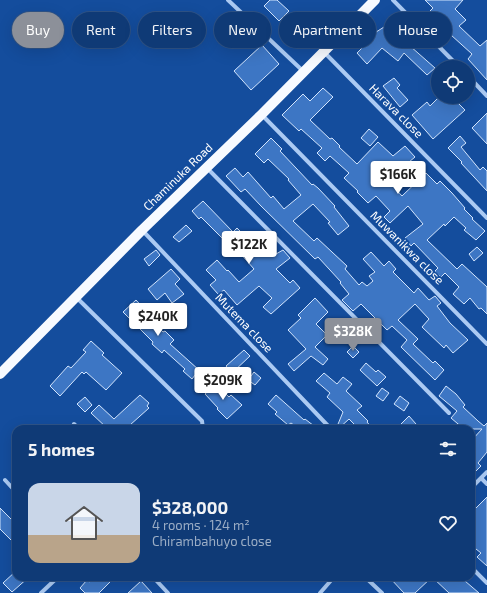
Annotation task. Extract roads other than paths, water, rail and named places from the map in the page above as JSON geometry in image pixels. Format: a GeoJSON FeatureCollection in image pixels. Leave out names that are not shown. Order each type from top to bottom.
{"type":"FeatureCollection","features":[{"type":"Feature","properties":{"kind":"main road","name":"Chaminuka Road"},"geometry":{"type":"LineString","coordinates":[[0,374],[142,230],[261,115],[375,0]]}},
{"type":"Feature","properties":{"kind":"street"},"geometry":{"type":"LineString","coordinates":[[228,0],[304,72]]}},
{"type":"Feature","properties":{"kind":"street"},"geometry":{"type":"LineString","coordinates":[[393,0],[452,60]]}},
{"type":"Feature","properties":{"kind":"street","name":"Harava close"},"geometry":{"type":"LineString","coordinates":[[324,52],[487,218]]}},
{"type":"Feature","properties":{"kind":"street"},"geometry":{"type":"LineString","coordinates":[[475,83],[487,96]]}},
{"type":"Feature","properties":{"kind":"street","name":"Muwanikwa close"},"geometry":{"type":"LineString","coordinates":[[261,115],[487,344]]}},
{"type":"Feature","properties":{"kind":"street"},"geometry":{"type":"LineString","coordinates":[[207,168],[449,413]]}},
{"type":"Feature","properties":{"kind":"street","name":"Mutema close"},"geometry":{"type":"LineString","coordinates":[[142,230],[327,425]]}},
{"type":"Feature","properties":{"kind":"street"},"geometry":{"type":"LineString","coordinates":[[76,297],[202,421],[202,425]]}},
{"type":"Feature","properties":{"kind":"street"},"geometry":{"type":"LineString","coordinates":[[475,484],[487,472]]}},
{"type":"Feature","properties":{"kind":"street"},"geometry":{"type":"LineString","coordinates":[[481,478],[487,484]]}},
{"type":"Feature","properties":{"kind":"street"},"geometry":{"type":"LineString","coordinates":[[5,480],[12,488]]}},
{"type":"Feature","properties":{"kind":"street"},"geometry":{"type":"LineString","coordinates":[[475,571],[487,583]]}},
{"type":"Feature","properties":{"kind":"street"},"geometry":{"type":"LineString","coordinates":[[41,593],[54,581]]}},
{"type":"Feature","properties":{"kind":"street"},"geometry":{"type":"LineString","coordinates":[[157,581],[168,593]]}},
{"type":"Feature","properties":{"kind":"street"},"geometry":{"type":"LineString","coordinates":[[320,593],[330,581]]}},
{"type":"Feature","properties":{"kind":"street"},"geometry":{"type":"LineString","coordinates":[[369,581],[382,593]]}}]}
